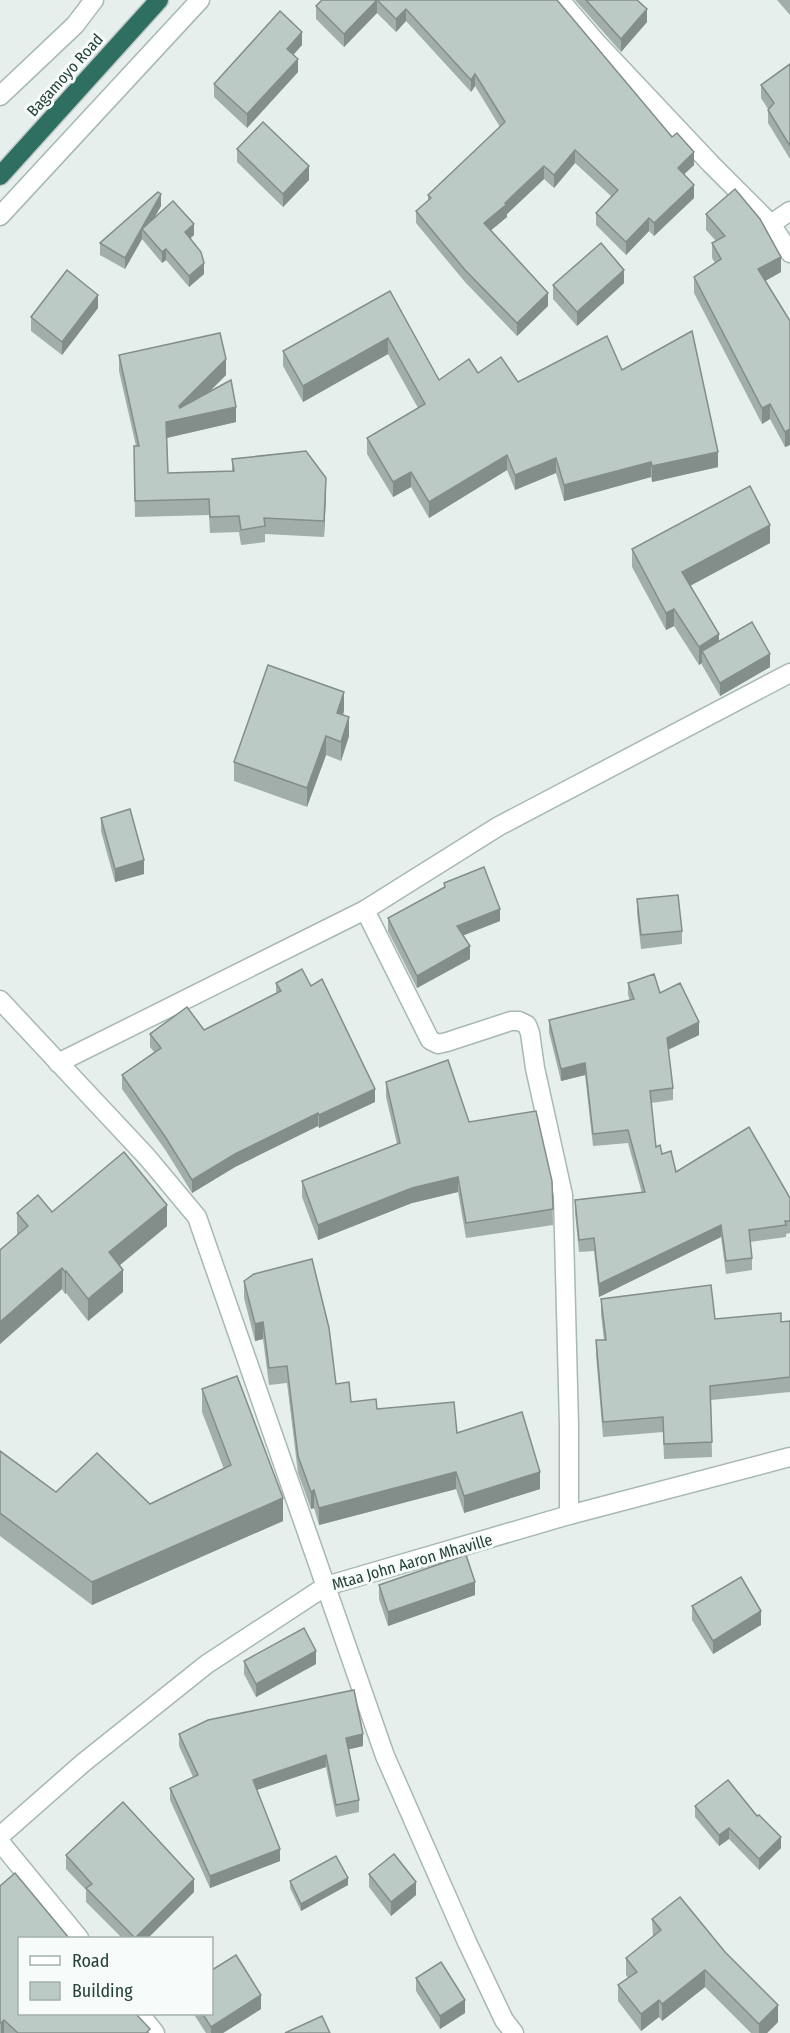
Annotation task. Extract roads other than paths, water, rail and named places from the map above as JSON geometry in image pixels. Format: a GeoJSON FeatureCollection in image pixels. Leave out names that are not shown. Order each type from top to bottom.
{"type":"FeatureCollection","features":[{"type":"Feature","properties":{"kind":"highway","name":"Bagamoyo Road"},"geometry":{"type":"LineString","coordinates":[[0,176],[159,0]]}},
{"type":"Feature","properties":{"kind":"street"},"geometry":{"type":"LineString","coordinates":[[0,96],[75,25],[94,0]]}},
{"type":"Feature","properties":{"kind":"street"},"geometry":{"type":"LineString","coordinates":[[0,216],[200,0]]}},
{"type":"Feature","properties":{"kind":"street"},"geometry":{"type":"LineString","coordinates":[[560,0],[694,147],[771,224],[790,253]]}},
{"type":"Feature","properties":{"kind":"street"},"geometry":{"type":"LineString","coordinates":[[771,224],[790,211]]}},
{"type":"Feature","properties":{"kind":"street"},"geometry":{"type":"LineString","coordinates":[[58,1063],[365,910],[499,826],[790,673]]}},
{"type":"Feature","properties":{"kind":"street"},"geometry":{"type":"LineString","coordinates":[[365,910],[430,1040],[438,1044],[447,1042],[511,1021],[519,1021],[527,1025],[530,1033],[535,1068],[563,1195],[569,1515]]}},
{"type":"Feature","properties":{"kind":"street"},"geometry":{"type":"LineString","coordinates":[[0,1000],[147,1157],[197,1217],[384,1756],[466,1942],[504,2020],[514,2033]]}},
{"type":"Feature","properties":{"kind":"street","name":"Mtaa John Aaron Mhaville"},"geometry":{"type":"LineString","coordinates":[[0,1836],[84,1763],[207,1664],[326,1586],[569,1515],[790,1457]]}},
{"type":"Feature","properties":{"kind":"street"},"geometry":{"type":"LineString","coordinates":[[0,1842],[78,1937]]}},
{"type":"Feature","properties":{"kind":"street"},"geometry":{"type":"LineString","coordinates":[[142,2015],[155,2033]]}}]}
